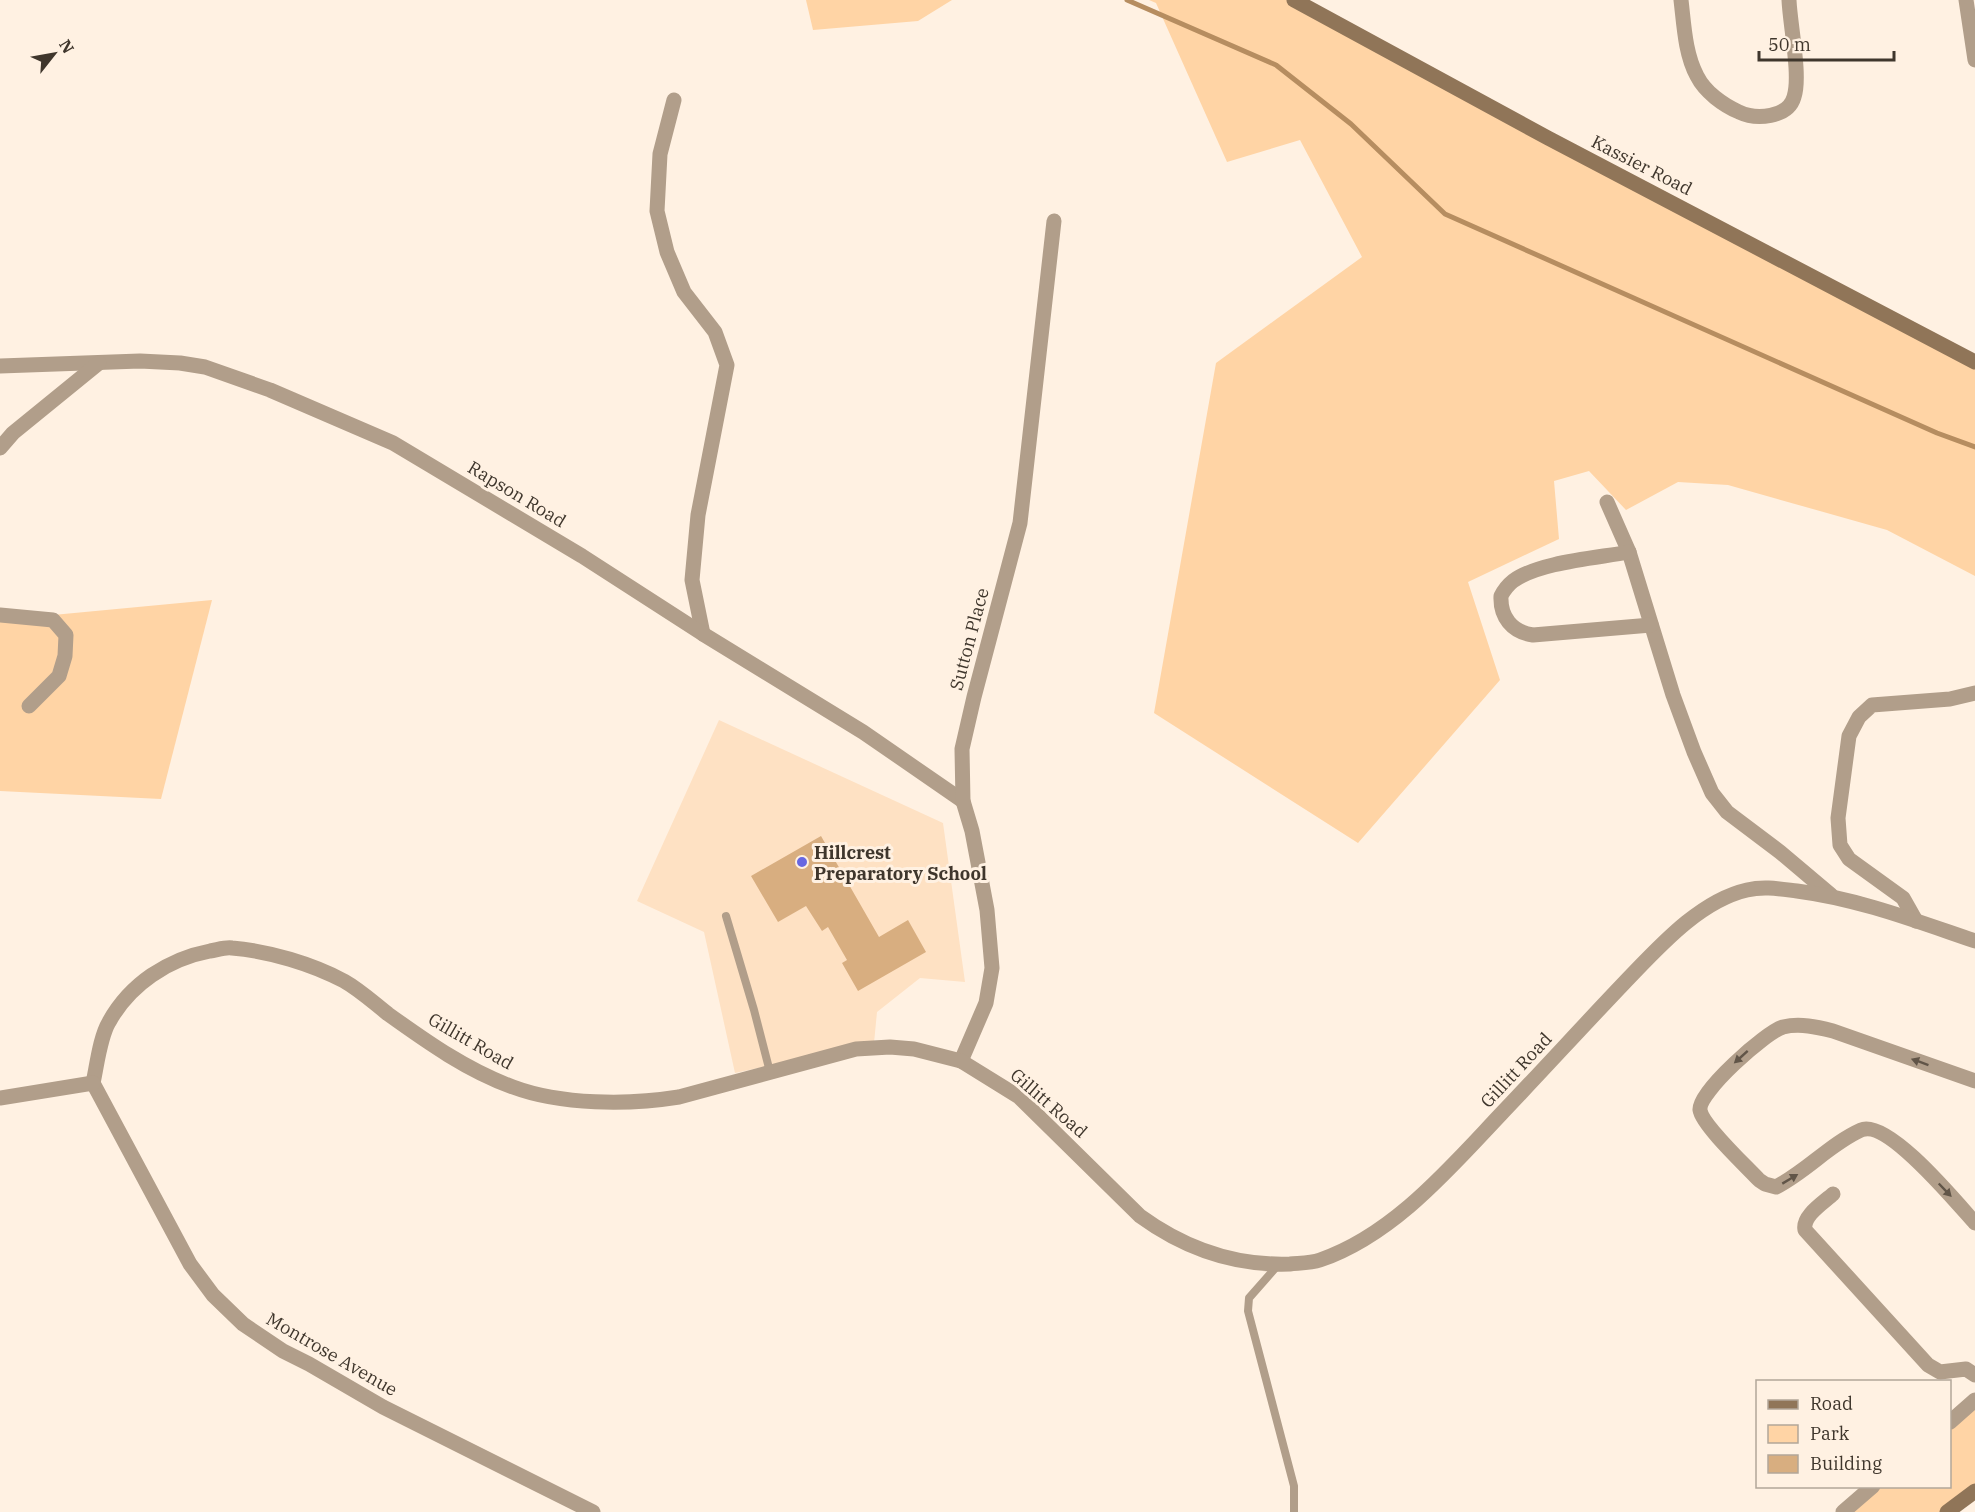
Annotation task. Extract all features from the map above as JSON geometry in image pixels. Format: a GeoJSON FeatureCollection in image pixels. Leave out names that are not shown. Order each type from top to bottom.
{"type":"FeatureCollection","features":[{"type":"Feature","properties":{"kind":"main road","name":"Kassier Road"},"geometry":{"type":"LineString","coordinates":[[1294,0],[1548,138],[1975,362]]}},
{"type":"Feature","properties":{"kind":"main road"},"geometry":{"type":"LineString","coordinates":[[1947,1512],[1975,1491]]}},
{"type":"Feature","properties":{"kind":"street"},"geometry":{"type":"LineString","coordinates":[[1681,0],[1688,48],[1693,66],[1704,87],[1738,112],[1746,115],[1768,116],[1785,110],[1792,103],[1795,95],[1790,0]]}},
{"type":"Feature","properties":{"kind":"street"},"geometry":{"type":"LineString","coordinates":[[1966,0],[1975,60]]}},
{"type":"Feature","properties":{"kind":"street"},"geometry":{"type":"LineString","coordinates":[[674,100],[660,154],[657,211],[667,252],[684,292],[715,332],[727,365],[698,515],[692,580],[703,634]]}},
{"type":"Feature","properties":{"kind":"street","name":"Sutton Place"},"geometry":{"type":"LineString","coordinates":[[961,1061],[986,1003],[992,968],[987,910],[972,831],[963,801],[962,749],[1020,523],[1054,221]]}},
{"type":"Feature","properties":{"kind":"street"},"geometry":{"type":"LineString","coordinates":[[0,448],[13,433],[99,363]]}},
{"type":"Feature","properties":{"kind":"street","name":"Rapson Road"},"geometry":{"type":"LineString","coordinates":[[0,366],[170,363],[205,367],[262,387],[393,443],[582,556],[703,634],[863,732],[963,801]]}},
{"type":"Feature","properties":{"kind":"street"},"geometry":{"type":"LineString","coordinates":[[1607,502],[1629,552],[1690,743],[1712,794],[1727,812],[1780,852],[1832,896]]}},
{"type":"Feature","properties":{"kind":"street"},"geometry":{"type":"LineString","coordinates":[[1629,552],[1547,566],[1523,576],[1513,581],[1501,596],[1501,609],[1513,627],[1521,633],[1533,635],[1651,625]]}},
{"type":"Feature","properties":{"kind":"street"},"geometry":{"type":"LineString","coordinates":[[0,615],[53,620],[66,635],[65,656],[59,676],[29,706]]}},
{"type":"Feature","properties":{"kind":"street"},"geometry":{"type":"LineString","coordinates":[[1916,921],[1902,898],[1849,859],[1840,845],[1838,818],[1849,736],[1859,717],[1872,705],[1950,699],[1975,693]]}},
{"type":"Feature","properties":{"kind":"street","name":"Gillitt Road"},"geometry":{"type":"LineString","coordinates":[[93,1083],[108,1023],[124,1001],[141,984],[157,970],[178,960],[230,947],[306,963],[346,982],[457,1060],[507,1085],[545,1096],[626,1103],[656,1100],[679,1096],[856,1049],[890,1047],[914,1049],[961,1061],[1019,1097],[1140,1216],[1160,1230],[1210,1253],[1246,1261],[1279,1264],[1317,1261],[1359,1244],[1394,1219],[1469,1148],[1638,969],[1698,913],[1726,896],[1751,889],[1772,887],[1832,896],[1882,909],[1975,942]]}},
{"type":"Feature","properties":{"kind":"street"},"geometry":{"type":"LineString","coordinates":[[1975,1081],[1817,1026],[1792,1026],[1771,1032],[1734,1064],[1702,1099],[1700,1111],[1703,1119],[1759,1180],[1776,1187],[1802,1172],[1863,1128],[1877,1130],[1895,1140],[1910,1154],[1975,1223]]}},
{"type":"Feature","properties":{"kind":"street"},"geometry":{"type":"LineString","coordinates":[[0,1098],[93,1083]]}},
{"type":"Feature","properties":{"kind":"street","name":"Montrose Avenue"},"geometry":{"type":"LineString","coordinates":[[93,1083],[190,1264],[213,1295],[243,1324],[283,1351],[383,1407],[593,1512]]}},
{"type":"Feature","properties":{"kind":"street"},"geometry":{"type":"LineString","coordinates":[[1833,1194],[1806,1219],[1805,1230],[1928,1365],[1940,1372],[1966,1369],[1975,1375]]}},
{"type":"Feature","properties":{"kind":"street"},"geometry":{"type":"LineString","coordinates":[[1951,1421],[1975,1400]]}},
{"type":"Feature","properties":{"kind":"street"},"geometry":{"type":"LineString","coordinates":[[1843,1512],[1871,1488]]}},
{"type":"Feature","properties":{"kind":"lane"},"geometry":{"type":"LineString","coordinates":[[726,916],[770,1072]]}},
{"type":"Feature","properties":{"kind":"lane"},"geometry":{"type":"LineString","coordinates":[[1279,1264],[1249,1298],[1248,1311],[1294,1486],[1294,1512]]}},
{"type":"Feature","properties":{"kind":"shaded area","name":"Hillcrest Preparatory School"},"geometry":{"type":"Polygon","coordinates":[[[719,720],[943,823],[965,982],[920,978],[877,1012],[874,1043],[735,1073],[704,932],[637,901],[719,720]]]}},
{"type":"Feature","properties":{"kind":"green space"},"geometry":{"type":"Polygon","coordinates":[[[806,0],[952,0],[918,21],[813,30],[806,0]]]}},
{"type":"Feature","properties":{"kind":"green space"},"geometry":{"type":"Polygon","coordinates":[[[1149,0],[1294,0],[1975,362],[1975,576],[1887,530],[1728,485],[1678,482],[1626,510],[1589,471],[1554,481],[1559,539],[1468,582],[1500,680],[1358,843],[1154,713],[1216,363],[1362,257],[1300,140],[1227,162],[1156,3],[1149,0]]]}},
{"type":"Feature","properties":{"kind":"green space"},"geometry":{"type":"Polygon","coordinates":[[[212,600],[161,799],[0,791],[0,620],[212,600]]]}},
{"type":"Feature","properties":{"kind":"green space"},"geometry":{"type":"Polygon","coordinates":[[[1975,1400],[1975,1491],[1947,1512],[1843,1512],[1872,1488],[1951,1488],[1951,1421],[1975,1400]]]}},
{"type":"Feature","properties":{"kind":"building"},"geometry":{"type":"Polygon","coordinates":[[[821,836],[879,937],[908,920],[926,952],[858,991],[842,963],[847,960],[828,927],[822,931],[806,906],[778,922],[751,876],[821,836]]]}},
{"type":"Feature","properties":{"kind":"waterway"},"geometry":{"type":"LineString","coordinates":[[1127,0],[1276,65],[1351,124],[1445,214],[1937,433],[1975,447]]}},
{"type":"Feature","properties":{"kind":"place","name":"Hillcrest Preparatory School"},"geometry":{"type":"Point","coordinates":[802,862]}}]}
